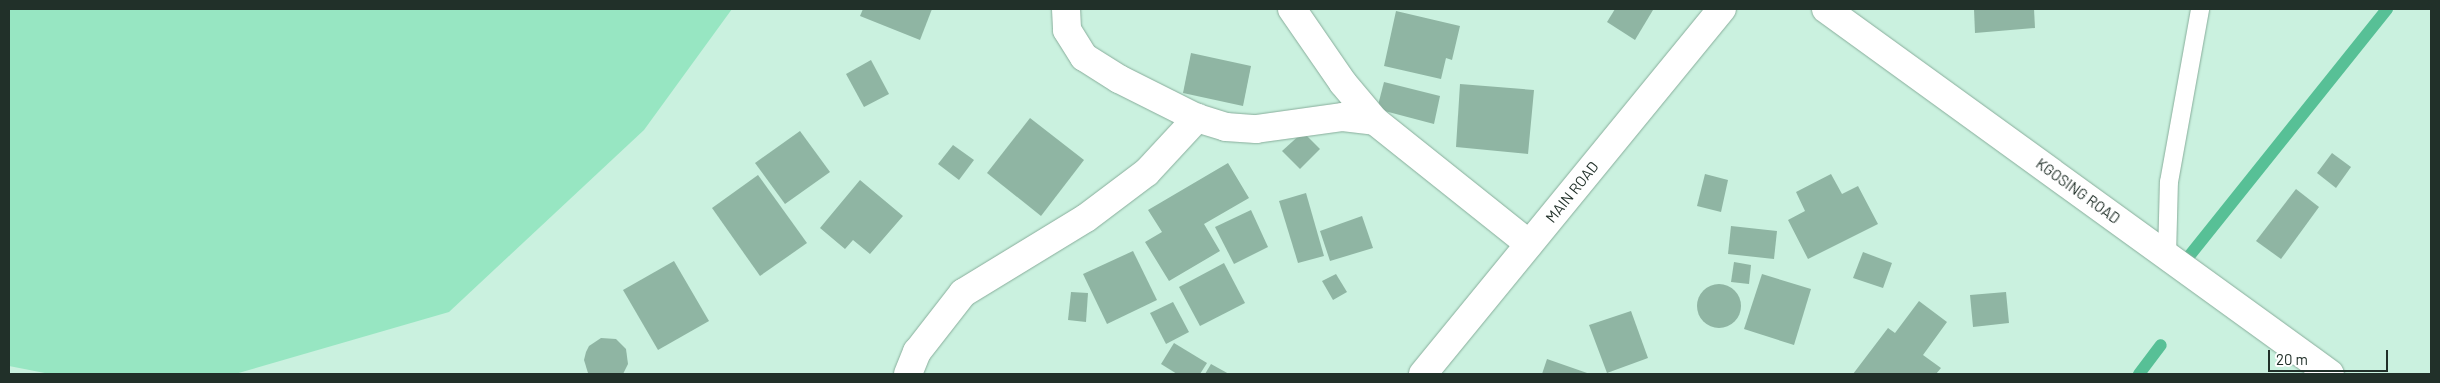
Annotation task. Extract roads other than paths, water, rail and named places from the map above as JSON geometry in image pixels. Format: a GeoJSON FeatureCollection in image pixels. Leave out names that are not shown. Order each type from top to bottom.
{"type":"FeatureCollection","features":[{"type":"Feature","properties":{"kind":"street"},"geometry":{"type":"LineString","coordinates":[[1066,9],[1067,30],[1084,57],[1119,79],[1197,118],[1226,127],[1256,129],[1343,117],[1375,121]]}},
{"type":"Feature","properties":{"kind":"street"},"geometry":{"type":"LineString","coordinates":[[1292,9],[1343,83],[1375,121],[1529,244]]}},
{"type":"Feature","properties":{"kind":"street","name":"MAIN ROAD"},"geometry":{"type":"LineString","coordinates":[[1423,374],[1722,9]]}},
{"type":"Feature","properties":{"kind":"street","name":"KGOSING ROAD"},"geometry":{"type":"LineString","coordinates":[[1826,9],[2330,374]]}},
{"type":"Feature","properties":{"kind":"street"},"geometry":{"type":"LineString","coordinates":[[908,374],[917,352],[962,293],[1086,218],[1147,172],[1197,118]]}},
{"type":"Feature","properties":{"kind":"lane"},"geometry":{"type":"LineString","coordinates":[[2168,256],[2169,182],[2200,9]]}},
{"type":"Feature","properties":{"kind":"waterway"},"geometry":{"type":"LineString","coordinates":[[2182,265],[2387,9]]}},
{"type":"Feature","properties":{"kind":"waterway"},"geometry":{"type":"LineString","coordinates":[[2139,374],[2161,345]]}}]}
